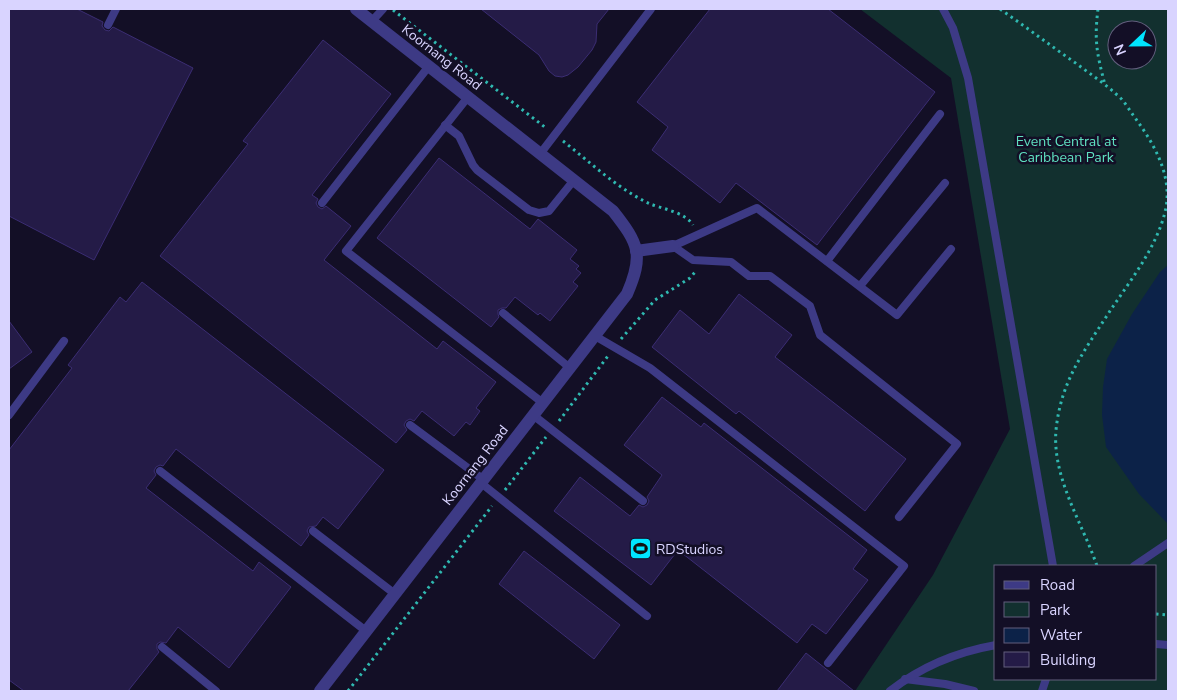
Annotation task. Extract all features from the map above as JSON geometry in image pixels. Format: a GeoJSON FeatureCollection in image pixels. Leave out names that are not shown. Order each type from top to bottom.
{"type":"FeatureCollection","features":[{"type":"Feature","properties":{"kind":"street","name":"Koornang Road"},"geometry":{"type":"LineString","coordinates":[[320,691],[627,294],[635,276],[638,259],[635,243],[614,211],[356,9]]}},
{"type":"Feature","properties":{"kind":"street"},"geometry":{"type":"LineString","coordinates":[[636,251],[673,246]]}},
{"type":"Feature","properties":{"kind":"lane"},"geometry":{"type":"LineString","coordinates":[[108,25],[116,9]]}},
{"type":"Feature","properties":{"kind":"lane"},"geometry":{"type":"LineString","coordinates":[[372,22],[383,9]]}},
{"type":"Feature","properties":{"kind":"lane"},"geometry":{"type":"LineString","coordinates":[[540,154],[651,9]]}},
{"type":"Feature","properties":{"kind":"lane"},"geometry":{"type":"LineString","coordinates":[[943,9],[953,28],[968,78],[1054,565]]}},
{"type":"Feature","properties":{"kind":"lane"},"geometry":{"type":"LineString","coordinates":[[322,203],[429,66]]}},
{"type":"Feature","properties":{"kind":"lane"},"geometry":{"type":"LineString","coordinates":[[468,97],[346,251],[543,403]]}},
{"type":"Feature","properties":{"kind":"lane"},"geometry":{"type":"LineString","coordinates":[[827,261],[940,114]]}},
{"type":"Feature","properties":{"kind":"lane"},"geometry":{"type":"LineString","coordinates":[[445,125],[459,136],[477,170],[530,210],[539,213],[549,211],[574,180]]}},
{"type":"Feature","properties":{"kind":"lane"},"geometry":{"type":"LineString","coordinates":[[860,286],[945,183]]}},
{"type":"Feature","properties":{"kind":"lane"},"geometry":{"type":"LineString","coordinates":[[673,246],[757,208],[897,315],[951,249]]}},
{"type":"Feature","properties":{"kind":"lane"},"geometry":{"type":"LineString","coordinates":[[673,246],[693,260],[731,262],[749,276],[770,276],[810,306],[820,335],[957,444],[899,517]]}},
{"type":"Feature","properties":{"kind":"lane"},"geometry":{"type":"LineString","coordinates":[[503,313],[570,368]]}},
{"type":"Feature","properties":{"kind":"lane"},"geometry":{"type":"LineString","coordinates":[[595,336],[650,368],[904,566],[828,663]]}},
{"type":"Feature","properties":{"kind":"lane"},"geometry":{"type":"LineString","coordinates":[[9,415],[64,341]]}},
{"type":"Feature","properties":{"kind":"lane"},"geometry":{"type":"LineString","coordinates":[[533,415],[643,501]]}},
{"type":"Feature","properties":{"kind":"lane"},"geometry":{"type":"LineString","coordinates":[[410,426],[482,481],[647,616]]}},
{"type":"Feature","properties":{"kind":"lane"},"geometry":{"type":"LineString","coordinates":[[160,471],[366,631]]}},
{"type":"Feature","properties":{"kind":"lane"},"geometry":{"type":"LineString","coordinates":[[313,531],[395,594]]}},
{"type":"Feature","properties":{"kind":"lane"},"geometry":{"type":"LineString","coordinates":[[1135,565],[1168,543]]}},
{"type":"Feature","properties":{"kind":"lane"},"geometry":{"type":"LineString","coordinates":[[890,691],[905,679],[949,657],[994,645]]}},
{"type":"Feature","properties":{"kind":"lane"},"geometry":{"type":"LineString","coordinates":[[162,647],[216,691]]}},
{"type":"Feature","properties":{"kind":"lane"},"geometry":{"type":"LineString","coordinates":[[905,679],[945,684],[974,691]]}},
{"type":"Feature","properties":{"kind":"path"},"geometry":{"type":"LineString","coordinates":[[1000,9],[1118,95],[1145,131],[1163,168],[1168,189],[1165,210],[1157,236],[1074,367],[1059,412],[1056,432],[1060,472],[1097,565]]}},
{"type":"Feature","properties":{"kind":"path"},"geometry":{"type":"LineString","coordinates":[[1098,9],[1095,32],[1096,53],[1106,85]]}},
{"type":"Feature","properties":{"kind":"green space","name":"Event Central at Caribbean Park"},"geometry":{"type":"Polygon","coordinates":[[[860,9],[1168,9],[1168,691],[855,691],[933,575],[1010,429],[951,78],[860,9]]]}},
{"type":"Feature","properties":{"kind":"water"},"geometry":{"type":"Polygon","coordinates":[[[1168,265],[1168,524],[1139,494],[1106,447],[1102,415],[1107,359],[1132,314],[1160,272],[1168,265]]]}},
{"type":"Feature","properties":{"kind":"building"},"geometry":{"type":"Polygon","coordinates":[[[9,9],[77,9],[103,22],[102,26],[105,30],[109,31],[113,27],[193,68],[94,260],[9,216],[9,9]]]}},
{"type":"Feature","properties":{"kind":"building"},"geometry":{"type":"Polygon","coordinates":[[[481,9],[609,9],[597,24],[596,42],[592,50],[578,67],[562,77],[555,76],[549,71],[539,55],[481,9]]]}},
{"type":"Feature","properties":{"kind":"building"},"geometry":{"type":"Polygon","coordinates":[[[710,9],[828,9],[935,92],[817,245],[736,183],[720,203],[652,150],[668,127],[637,102],[710,9]]]}},
{"type":"Feature","properties":{"kind":"building"},"geometry":{"type":"Polygon","coordinates":[[[323,40],[391,94],[312,195],[318,199],[316,203],[318,207],[322,209],[326,206],[351,226],[324,260],[437,349],[443,341],[496,382],[476,408],[480,411],[470,425],[466,422],[454,436],[422,411],[414,421],[410,419],[406,421],[404,425],[407,430],[396,443],[160,256],[248,144],[243,141],[323,40]]]}},
{"type":"Feature","properties":{"kind":"building"},"geometry":{"type":"Polygon","coordinates":[[[439,158],[530,229],[538,219],[577,250],[570,259],[579,266],[576,269],[581,273],[573,282],[578,286],[550,321],[540,313],[538,315],[515,297],[506,308],[498,310],[499,317],[491,327],[377,238],[439,158]]]}},
{"type":"Feature","properties":{"kind":"building"},"geometry":{"type":"Polygon","coordinates":[[[142,282],[384,470],[338,529],[323,517],[316,526],[309,527],[307,531],[309,535],[301,546],[176,449],[163,466],[156,467],[154,471],[156,475],[146,488],[253,571],[259,562],[291,587],[229,668],[178,627],[166,643],[160,642],[157,644],[159,652],[128,691],[24,691],[9,680],[9,450],[72,368],[68,365],[120,297],[126,302],[142,282]]]}},
{"type":"Feature","properties":{"kind":"building"},"geometry":{"type":"Polygon","coordinates":[[[739,294],[792,335],[775,357],[906,459],[865,511],[739,411],[736,414],[652,347],[680,310],[709,334],[739,294]]]}},
{"type":"Feature","properties":{"kind":"building"},"geometry":{"type":"Polygon","coordinates":[[[9,321],[32,352],[9,369],[9,321]]]}},
{"type":"Feature","properties":{"kind":"building"},"geometry":{"type":"Polygon","coordinates":[[[662,397],[701,427],[704,423],[867,550],[853,569],[868,580],[826,634],[812,624],[797,643],[678,550],[651,585],[554,511],[580,477],[630,516],[639,505],[643,507],[647,505],[649,501],[647,497],[662,475],[624,445],[662,397]]]}},
{"type":"Feature","properties":{"kind":"building"},"geometry":{"type":"Polygon","coordinates":[[[524,551],[620,625],[594,659],[499,584],[524,551]]]}},
{"type":"Feature","properties":{"kind":"building"},"geometry":{"type":"Polygon","coordinates":[[[806,653],[854,691],[777,691],[806,653]]]}},
{"type":"Feature","properties":{"kind":"place","name":"RDStudios"},"geometry":{"type":"Point","coordinates":[640,549]}}]}
